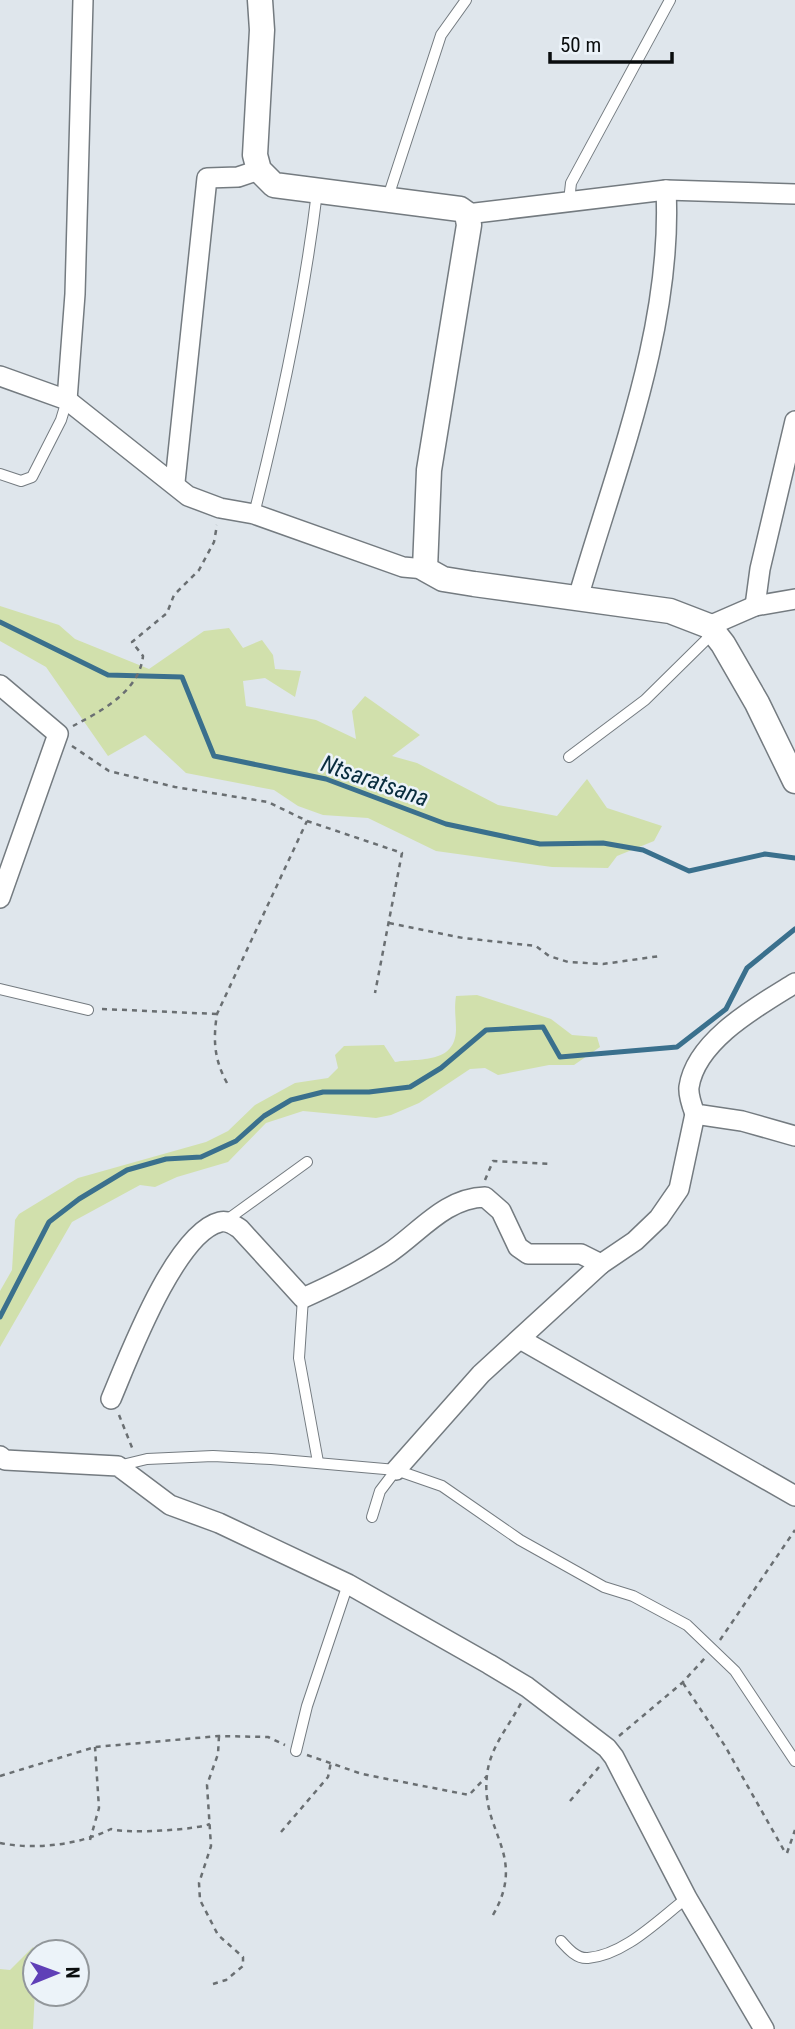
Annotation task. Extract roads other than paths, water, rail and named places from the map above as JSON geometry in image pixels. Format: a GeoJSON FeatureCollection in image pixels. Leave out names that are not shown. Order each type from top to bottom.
{"type":"FeatureCollection","features":[{"type":"Feature","properties":{"kind":"street"},"geometry":{"type":"LineString","coordinates":[[67,400],[75,294],[83,0]]}},
{"type":"Feature","properties":{"kind":"street"},"geometry":{"type":"LineString","coordinates":[[260,0],[262,30],[255,155],[259,170],[274,185],[460,209],[467,214],[666,190],[795,194]]}},
{"type":"Feature","properties":{"kind":"street"},"geometry":{"type":"LineString","coordinates":[[175,482],[207,178],[238,177],[259,170]]}},
{"type":"Feature","properties":{"kind":"street"},"geometry":{"type":"LineString","coordinates":[[578,598],[654,337],[668,234],[666,190]]}},
{"type":"Feature","properties":{"kind":"street"},"geometry":{"type":"LineString","coordinates":[[425,569],[429,470],[469,225],[467,214]]}},
{"type":"Feature","properties":{"kind":"street"},"geometry":{"type":"LineString","coordinates":[[0,376],[67,400],[175,482],[188,496],[220,508],[254,514],[403,567],[425,569],[443,579],[670,611],[711,629],[757,703],[795,781]]}},
{"type":"Feature","properties":{"kind":"street"},"geometry":{"type":"LineString","coordinates":[[755,606],[760,569],[795,421]]}},
{"type":"Feature","properties":{"kind":"street"},"geometry":{"type":"LineString","coordinates":[[711,629],[755,606],[795,598]]}},
{"type":"Feature","properties":{"kind":"street"},"geometry":{"type":"LineString","coordinates":[[0,685],[58,734],[0,898]]}},
{"type":"Feature","properties":{"kind":"street"},"geometry":{"type":"LineString","coordinates":[[396,1470],[481,1374],[601,1264],[635,1241],[659,1218],[679,1189],[695,1114],[688,1090],[698,1060],[740,1017],[795,983]]}},
{"type":"Feature","properties":{"kind":"street"},"geometry":{"type":"LineString","coordinates":[[695,1114],[742,1121],[795,1136]]}},
{"type":"Feature","properties":{"kind":"street"},"geometry":{"type":"LineString","coordinates":[[111,1399],[142,1326],[171,1270],[199,1234],[223,1222],[240,1229],[303,1298],[389,1253],[447,1208],[467,1198],[485,1197],[501,1210],[517,1247],[528,1254],[581,1254],[601,1264]]}},
{"type":"Feature","properties":{"kind":"street"},"geometry":{"type":"LineString","coordinates":[[520,1339],[795,1496]]}},
{"type":"Feature","properties":{"kind":"street"},"geometry":{"type":"LineString","coordinates":[[0,1456],[5,1460],[127,1464],[170,1505],[219,1523],[348,1584],[527,1687],[607,1748],[614,1757],[687,1898],[764,2029]]}},
{"type":"Feature","properties":{"kind":"lane"},"geometry":{"type":"LineString","coordinates":[[386,201],[442,36],[466,0]]}},
{"type":"Feature","properties":{"kind":"lane"},"geometry":{"type":"LineString","coordinates":[[569,201],[572,183],[670,0]]}},
{"type":"Feature","properties":{"kind":"lane"},"geometry":{"type":"LineString","coordinates":[[254,514],[281,408],[308,266],[317,191]]}},
{"type":"Feature","properties":{"kind":"lane"},"geometry":{"type":"LineString","coordinates":[[0,474],[21,481],[32,477],[61,420],[67,400]]}},
{"type":"Feature","properties":{"kind":"lane"},"geometry":{"type":"LineString","coordinates":[[569,757],[645,700],[711,629]]}},
{"type":"Feature","properties":{"kind":"lane"},"geometry":{"type":"LineString","coordinates":[[0,989],[88,1010]]}},
{"type":"Feature","properties":{"kind":"lane"},"geometry":{"type":"LineString","coordinates":[[223,1222],[307,1163]]}},
{"type":"Feature","properties":{"kind":"lane"},"geometry":{"type":"LineString","coordinates":[[303,1298],[299,1358],[318,1462]]}},
{"type":"Feature","properties":{"kind":"lane"},"geometry":{"type":"LineString","coordinates":[[127,1464],[213,1456],[318,1462],[396,1470],[442,1486],[520,1540],[604,1587],[633,1596],[687,1625],[735,1671],[795,1761]]}},
{"type":"Feature","properties":{"kind":"lane"},"geometry":{"type":"LineString","coordinates":[[372,1517],[380,1491],[396,1470]]}},
{"type":"Feature","properties":{"kind":"lane"},"geometry":{"type":"LineString","coordinates":[[296,1751],[311,1693],[348,1584]]}},
{"type":"Feature","properties":{"kind":"lane"},"geometry":{"type":"LineString","coordinates":[[561,1941],[572,1953],[586,1958],[621,1947],[687,1898]]}},
{"type":"Feature","properties":{"kind":"waterway","name":"Ntsaratsana"},"geometry":{"type":"LineString","coordinates":[[0,622],[108,675],[182,677],[214,756],[326,779],[446,824],[540,844],[603,843],[643,850],[689,871],[765,854],[795,858]]}},
{"type":"Feature","properties":{"kind":"waterway"},"geometry":{"type":"LineString","coordinates":[[0,1317],[49,1222],[79,1199],[127,1170],[166,1159],[201,1157],[236,1141],[264,1116],[291,1100],[323,1092],[369,1092],[410,1087],[441,1068],[486,1030],[543,1027],[560,1057],[677,1047],[726,1009],[747,968],[795,929]]}}]}
